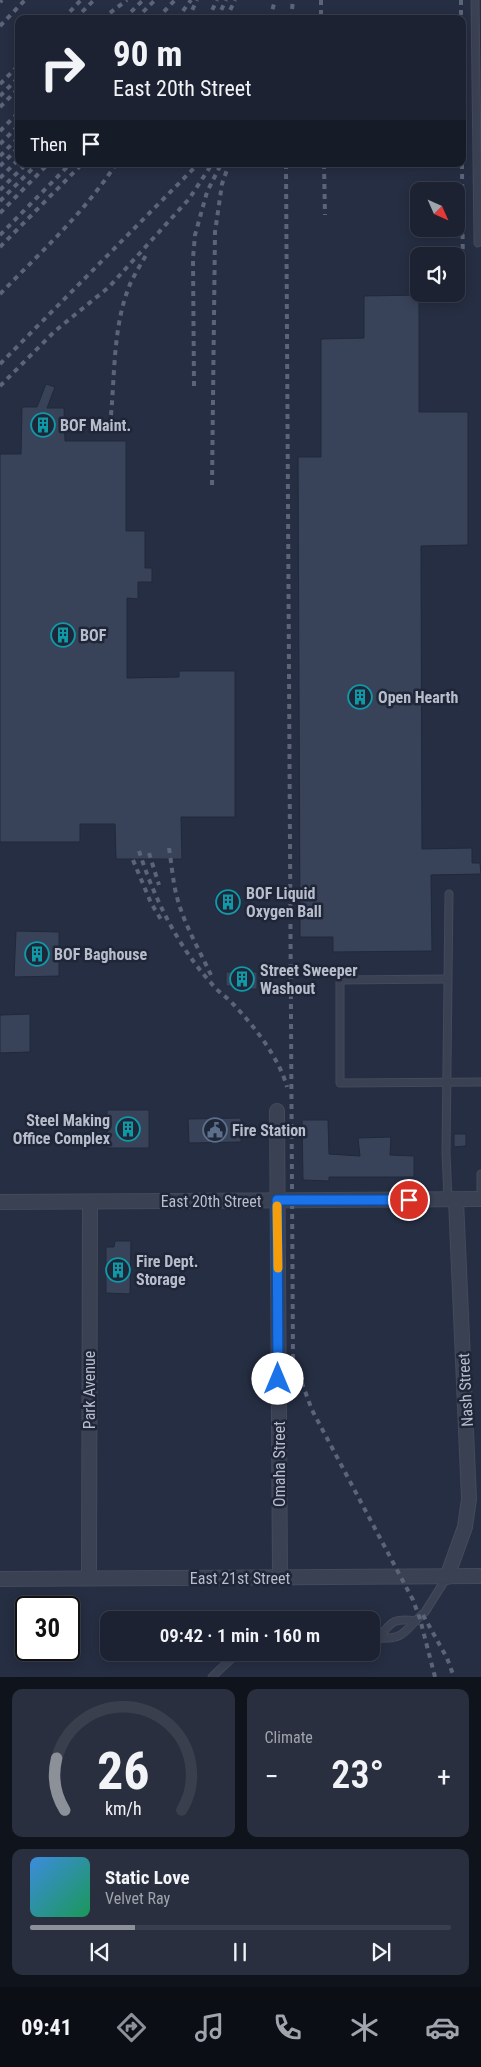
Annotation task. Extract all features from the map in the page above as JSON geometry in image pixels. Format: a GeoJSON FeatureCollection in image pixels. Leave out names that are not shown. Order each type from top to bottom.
{"type":"FeatureCollection","features":[{"type":"Feature","properties":{"kind":"street","name":"Omaha Street"},"geometry":{"type":"LineString","coordinates":[[277,1111],[280,1577]]}},
{"type":"Feature","properties":{"kind":"street","name":"East 20th Street"},"geometry":{"type":"LineString","coordinates":[[0,1202],[481,1199]]}},
{"type":"Feature","properties":{"kind":"street","name":"Nash Street"},"geometry":{"type":"LineString","coordinates":[[447,1576],[463,1534],[469,1499],[452,1200]]}},
{"type":"Feature","properties":{"kind":"street","name":"Park Avenue"},"geometry":{"type":"LineString","coordinates":[[89,1578],[90,1202]]}},
{"type":"Feature","properties":{"kind":"street","name":"East 21st Street"},"geometry":{"type":"LineString","coordinates":[[0,1579],[481,1576]]}},
{"type":"Feature","properties":{"kind":"lane"},"geometry":{"type":"LineString","coordinates":[[475,0],[478,243]]}},
{"type":"Feature","properties":{"kind":"lane"},"geometry":{"type":"LineString","coordinates":[[449,894],[446,1082],[452,1200]]}},
{"type":"Feature","properties":{"kind":"lane"},"geometry":{"type":"LineString","coordinates":[[447,979],[340,980],[340,1083],[481,1082]]}},
{"type":"Feature","properties":{"kind":"lane"},"geometry":{"type":"LineString","coordinates":[[481,1174],[481,1199]]}},
{"type":"Feature","properties":{"kind":"lane"},"geometry":{"type":"LineString","coordinates":[[380,1638],[393,1639],[405,1632],[425,1612],[447,1576]]}},
{"type":"Feature","properties":{"kind":"lane"},"geometry":{"type":"LineString","coordinates":[[380,1638],[390,1624],[402,1619],[416,1621]]}},
{"type":"Feature","properties":{"kind":"lane"},"geometry":{"type":"LineString","coordinates":[[212,1677],[229,1661]]}},
{"type":"Feature","properties":{"kind":"building","name":"Open Hearth"},"geometry":{"type":"Polygon","coordinates":[[[410,295],[410,302],[419,302],[419,412],[468,412],[468,545],[421,546],[422,849],[472,848],[472,863],[480,863],[481,874],[431,875],[432,951],[333,952],[333,937],[300,937],[298,457],[321,457],[321,339],[364,338],[364,296],[410,295]]]}},
{"type":"Feature","properties":{"kind":"building","name":"BOF"},"geometry":{"type":"Polygon","coordinates":[[[46,384],[55,387],[47,408],[64,408],[65,441],[126,441],[126,531],[145,531],[145,568],[152,568],[152,582],[138,582],[138,599],[127,598],[127,678],[179,677],[179,671],[235,671],[235,817],[181,817],[182,859],[116,859],[115,824],[80,824],[80,842],[0,842],[0,454],[21,454],[22,407],[37,407],[46,384]]]}},
{"type":"Feature","properties":{"kind":"building","name":"BOF Liquid Oxygen Ball"},"geometry":{"type":"Polygon","coordinates":[[[228,890],[237,894],[241,903],[237,912],[228,916],[219,912],[215,903],[219,894],[228,890]]]}},
{"type":"Feature","properties":{"kind":"building","name":"BOF Baghouse"},"geometry":{"type":"Polygon","coordinates":[[[16,931],[59,932],[59,976],[14,977],[16,931]]]}},
{"type":"Feature","properties":{"kind":"building","name":"Street Sweeper Washout"},"geometry":{"type":"Polygon","coordinates":[[[226,972],[257,972],[257,989],[233,989],[233,986],[226,986],[226,972]]]}},
{"type":"Feature","properties":{"kind":"building"},"geometry":{"type":"Polygon","coordinates":[[[30,1014],[30,1052],[0,1053],[0,1015],[30,1014]]]}},
{"type":"Feature","properties":{"kind":"building","name":"Steel Making Office Complex"},"geometry":{"type":"Polygon","coordinates":[[[107,1110],[149,1110],[149,1148],[107,1148],[107,1110]]]}},
{"type":"Feature","properties":{"kind":"building","name":"Fire Station"},"geometry":{"type":"Polygon","coordinates":[[[241,1118],[241,1142],[189,1143],[188,1119],[241,1118]]]}},
{"type":"Feature","properties":{"kind":"building"},"geometry":{"type":"Polygon","coordinates":[[[302,1120],[328,1120],[329,1154],[360,1156],[358,1138],[391,1137],[390,1155],[414,1156],[414,1177],[329,1177],[329,1181],[303,1180],[302,1120]]]}},
{"type":"Feature","properties":{"kind":"building"},"geometry":{"type":"Polygon","coordinates":[[[454,1134],[466,1134],[466,1146],[454,1147],[454,1134]]]}},
{"type":"Feature","properties":{"kind":"building","name":"Fire Dept. Storage"},"geometry":{"type":"Polygon","coordinates":[[[115,1241],[131,1241],[130,1294],[106,1293],[106,1247],[114,1247],[115,1241]]]}},
{"type":"Feature","properties":{"kind":"railway"},"geometry":{"type":"LineString","coordinates":[[0,26],[25,0]]}},
{"type":"Feature","properties":{"kind":"railway"},"geometry":{"type":"LineString","coordinates":[[67,15],[81,0]]}},
{"type":"Feature","properties":{"kind":"railway"},"geometry":{"type":"LineString","coordinates":[[79,15],[94,0]]}},
{"type":"Feature","properties":{"kind":"railway"},"geometry":{"type":"LineString","coordinates":[[107,15],[127,0]]}},
{"type":"Feature","properties":{"kind":"railway"},"geometry":{"type":"LineString","coordinates":[[128,15],[143,0]]}},
{"type":"Feature","properties":{"kind":"railway"},"geometry":{"type":"LineString","coordinates":[[140,15],[155,0]]}},
{"type":"Feature","properties":{"kind":"railway"},"geometry":{"type":"LineString","coordinates":[[161,15],[175,0]]}},
{"type":"Feature","properties":{"kind":"railway"},"geometry":{"type":"LineString","coordinates":[[180,15],[191,0]]}},
{"type":"Feature","properties":{"kind":"railway"},"geometry":{"type":"LineString","coordinates":[[190,15],[197,0]]}},
{"type":"Feature","properties":{"kind":"railway"},"geometry":{"type":"LineString","coordinates":[[210,15],[217,0]]}},
{"type":"Feature","properties":{"kind":"railway"},"geometry":{"type":"LineString","coordinates":[[219,15],[226,0]]}},
{"type":"Feature","properties":{"kind":"railway"},"geometry":{"type":"LineString","coordinates":[[228,15],[235,0]]}},
{"type":"Feature","properties":{"kind":"railway"},"geometry":{"type":"LineString","coordinates":[[271,15],[275,0]]}},
{"type":"Feature","properties":{"kind":"railway"},"geometry":{"type":"LineString","coordinates":[[291,15],[293,0]]}},
{"type":"Feature","properties":{"kind":"railway"},"geometry":{"type":"LineString","coordinates":[[321,0],[321,15]]}},
{"type":"Feature","properties":{"kind":"railway"},"geometry":{"type":"LineString","coordinates":[[461,0],[461,15]]}},
{"type":"Feature","properties":{"kind":"railway"},"geometry":{"type":"LineString","coordinates":[[0,84],[15,69]]}},
{"type":"Feature","properties":{"kind":"railway"},"geometry":{"type":"LineString","coordinates":[[0,96],[15,81]]}},
{"type":"Feature","properties":{"kind":"railway"},"geometry":{"type":"LineString","coordinates":[[0,107],[15,92]]}},
{"type":"Feature","properties":{"kind":"railway"},"geometry":{"type":"LineString","coordinates":[[0,131],[15,116]]}},
{"type":"Feature","properties":{"kind":"railway"},"geometry":{"type":"LineString","coordinates":[[0,144],[15,129]]}},
{"type":"Feature","properties":{"kind":"railway"},"geometry":{"type":"LineString","coordinates":[[0,156],[15,141]]}},
{"type":"Feature","properties":{"kind":"railway"},"geometry":{"type":"LineString","coordinates":[[0,166],[15,151]]}},
{"type":"Feature","properties":{"kind":"railway"},"geometry":{"type":"LineString","coordinates":[[0,178],[15,163]]}},
{"type":"Feature","properties":{"kind":"railway"},"geometry":{"type":"LineString","coordinates":[[0,190],[23,167]]}},
{"type":"Feature","properties":{"kind":"railway"},"geometry":{"type":"LineString","coordinates":[[0,201],[34,167]]}},
{"type":"Feature","properties":{"kind":"railway"},"geometry":{"type":"LineString","coordinates":[[0,213],[45,167]]}},
{"type":"Feature","properties":{"kind":"railway"},"geometry":{"type":"LineString","coordinates":[[0,235],[67,167]]}},
{"type":"Feature","properties":{"kind":"railway"},"geometry":{"type":"LineString","coordinates":[[0,247],[79,167]]}},
{"type":"Feature","properties":{"kind":"railway"},"geometry":{"type":"LineString","coordinates":[[0,294],[76,216],[114,167]]}},
{"type":"Feature","properties":{"kind":"railway"},"geometry":{"type":"LineString","coordinates":[[0,364],[195,167]]}},
{"type":"Feature","properties":{"kind":"railway"},"geometry":{"type":"LineString","coordinates":[[0,386],[55,331],[109,287],[189,199],[210,167]]}},
{"type":"Feature","properties":{"kind":"railway"},"geometry":{"type":"LineString","coordinates":[[194,386],[193,258],[195,235],[207,192],[220,167]]}},
{"type":"Feature","properties":{"kind":"railway"},"geometry":{"type":"LineString","coordinates":[[212,485],[215,232],[222,184],[228,167]]}},
{"type":"Feature","properties":{"kind":"railway"},"geometry":{"type":"LineString","coordinates":[[286,167],[293,1359],[312,1410],[413,1600],[420,1619],[435,1677]]}},
{"type":"Feature","properties":{"kind":"railway"},"geometry":{"type":"LineString","coordinates":[[324,167],[325,215]]}},
{"type":"Feature","properties":{"kind":"railway"},"geometry":{"type":"LineString","coordinates":[[462,167],[463,247]]}},
{"type":"Feature","properties":{"kind":"railway"},"geometry":{"type":"LineString","coordinates":[[111,415],[116,348],[121,314],[131,282],[148,252]]}},
{"type":"Feature","properties":{"kind":"railway"},"geometry":{"type":"LineString","coordinates":[[169,848],[176,895],[189,930],[211,975]]}},
{"type":"Feature","properties":{"kind":"railway"},"geometry":{"type":"LineString","coordinates":[[139,851],[168,921],[188,954],[214,987],[231,1002],[258,1033],[278,1065],[287,1087]]}},
{"type":"Feature","properties":{"kind":"railway"},"geometry":{"type":"LineString","coordinates":[[149,853],[159,885]]}},
{"type":"Feature","properties":{"kind":"railway"},"geometry":{"type":"LineString","coordinates":[[133,860],[151,903],[162,921]]}},
{"type":"Feature","properties":{"kind":"railway"},"geometry":{"type":"LineString","coordinates":[[423,1615],[447,1658],[454,1677]]}},
{"type":"Feature","properties":{"kind":"slow traffic"},"geometry":{"type":"LineString","coordinates":[[277,1206],[278,1268]]}},
{"type":"Feature","properties":{"kind":"place","name":"BOF Maint."},"geometry":{"type":"Point","coordinates":[43,425]}},
{"type":"Feature","properties":{"kind":"place","name":"BOF"},"geometry":{"type":"Point","coordinates":[63,635]}},
{"type":"Feature","properties":{"kind":"place","name":"Open Hearth"},"geometry":{"type":"Point","coordinates":[360,697]}},
{"type":"Feature","properties":{"kind":"place","name":"BOF Liquid Oxygen Ball"},"geometry":{"type":"Point","coordinates":[228,902]}},
{"type":"Feature","properties":{"kind":"place","name":"BOF Baghouse"},"geometry":{"type":"Point","coordinates":[37,954]}},
{"type":"Feature","properties":{"kind":"place","name":"Street Sweeper Washout"},"geometry":{"type":"Point","coordinates":[242,979]}},
{"type":"Feature","properties":{"kind":"place","name":"Steel Making Office Complex"},"geometry":{"type":"Point","coordinates":[128,1129]}},
{"type":"Feature","properties":{"kind":"place","name":"Fire Station"},"geometry":{"type":"Point","coordinates":[215,1130]}},
{"type":"Feature","properties":{"kind":"place","name":"Fire Dept. Storage"},"geometry":{"type":"Point","coordinates":[118,1270]}},
{"type":"Feature","properties":{"kind":"route"},"geometry":{"type":"LineString","coordinates":[[278,1379],[277,1200],[409,1200]]}}]}
